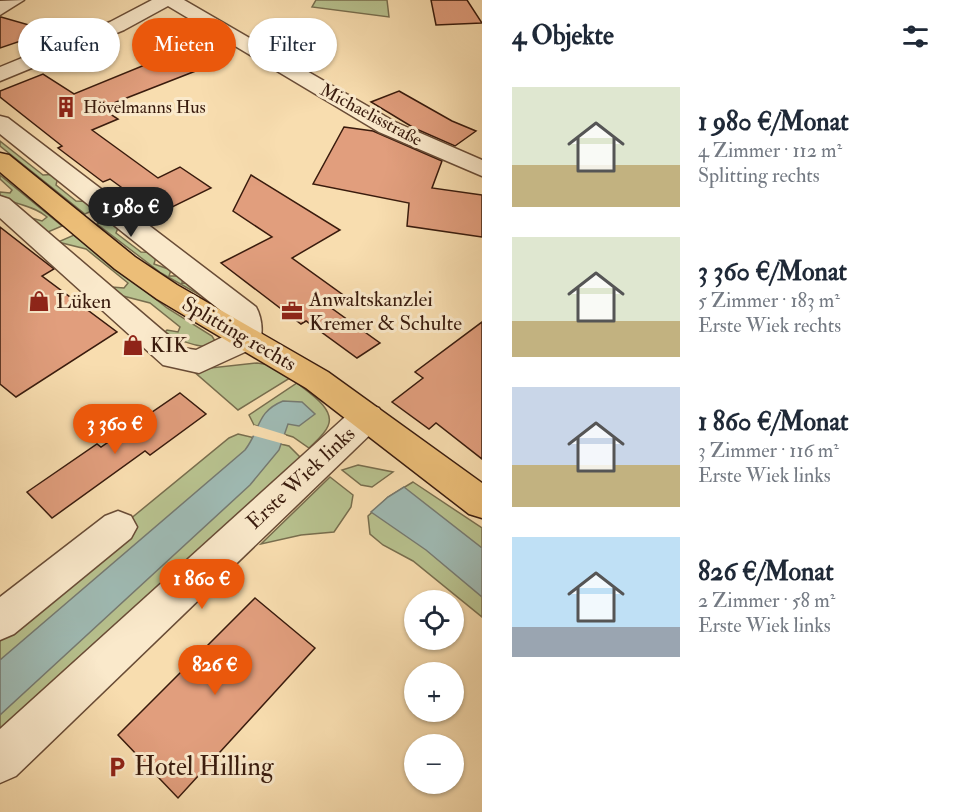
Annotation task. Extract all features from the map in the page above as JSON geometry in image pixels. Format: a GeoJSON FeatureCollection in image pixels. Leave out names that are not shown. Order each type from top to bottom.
{"type":"FeatureCollection","features":[{"type":"Feature","properties":{"kind":"main road","name":"Splitting rechts"},"geometry":{"type":"LineString","coordinates":[[0,160],[125,263],[167,292],[316,380],[482,503]]}},
{"type":"Feature","properties":{"kind":"street"},"geometry":{"type":"LineString","coordinates":[[0,9],[15,0]]}},
{"type":"Feature","properties":{"kind":"street"},"geometry":{"type":"LineString","coordinates":[[0,75],[117,26],[166,0]]}},
{"type":"Feature","properties":{"kind":"street","name":"Michaelisstraße"},"geometry":{"type":"LineString","coordinates":[[171,0],[387,127],[482,169]]}},
{"type":"Feature","properties":{"kind":"street"},"geometry":{"type":"LineString","coordinates":[[0,123],[245,314],[247,338],[199,362],[174,357],[0,204]]}},
{"type":"Feature","properties":{"kind":"street","name":"Erste Wiek links"},"geometry":{"type":"LineString","coordinates":[[0,760],[367,417]]}},
{"type":"Feature","properties":{"kind":"street"},"geometry":{"type":"LineString","coordinates":[[0,621],[118,527]]}},
{"type":"Feature","properties":{"kind":"green space"},"geometry":{"type":"Polygon","coordinates":[[[316,0],[387,0],[389,17],[312,7],[316,0]]]}},
{"type":"Feature","properties":{"kind":"green space"},"geometry":{"type":"Polygon","coordinates":[[[0,141],[43,175],[62,174],[71,180],[57,181],[56,185],[76,201],[99,202],[104,205],[85,214],[0,146],[0,141]]]}},
{"type":"Feature","properties":{"kind":"green space"},"geometry":{"type":"Polygon","coordinates":[[[0,175],[62,226],[48,232],[28,217],[42,221],[47,217],[0,195],[0,192],[10,193],[12,190],[0,179],[0,175]]]}},
{"type":"Feature","properties":{"kind":"green space"},"geometry":{"type":"Polygon","coordinates":[[[114,214],[118,228],[116,233],[141,252],[165,253],[156,257],[154,264],[171,270],[169,276],[183,276],[182,283],[206,284],[212,302],[161,273],[97,224],[114,214]]]}},
{"type":"Feature","properties":{"kind":"green space"},"geometry":{"type":"Polygon","coordinates":[[[74,235],[167,308],[212,336],[215,341],[207,347],[201,346],[190,344],[165,332],[167,330],[178,332],[180,327],[150,303],[123,296],[111,287],[124,288],[128,283],[86,249],[58,242],[74,235]]]}},
{"type":"Feature","properties":{"kind":"green space"},"geometry":{"type":"Polygon","coordinates":[[[257,363],[271,365],[290,378],[238,410],[192,370],[257,363]]]}},
{"type":"Feature","properties":{"kind":"green space"},"geometry":{"type":"Polygon","coordinates":[[[297,383],[320,401],[328,413],[329,420],[325,432],[309,448],[293,437],[254,425],[249,415],[297,383]]]}},
{"type":"Feature","properties":{"kind":"green space"},"geometry":{"type":"Polygon","coordinates":[[[238,434],[289,446],[301,458],[0,743],[0,638],[129,520],[229,438],[238,434]]]}},
{"type":"Feature","properties":{"kind":"green space"},"geometry":{"type":"Polygon","coordinates":[[[358,465],[393,472],[372,487],[361,485],[342,470],[358,465]]]}},
{"type":"Feature","properties":{"kind":"green space"},"geometry":{"type":"Polygon","coordinates":[[[330,477],[353,495],[351,507],[334,532],[301,535],[261,544],[330,477]]]}},
{"type":"Feature","properties":{"kind":"green space"},"geometry":{"type":"Polygon","coordinates":[[[413,482],[482,528],[482,617],[464,602],[464,590],[449,590],[413,561],[383,545],[370,534],[368,516],[388,497],[413,482]]]}},
{"type":"Feature","properties":{"kind":"water"},"geometry":{"type":"Polygon","coordinates":[[[283,401],[302,402],[315,414],[299,426],[288,424],[279,450],[250,485],[0,715],[0,660],[245,450],[263,416],[274,405],[283,401]]]}},
{"type":"Feature","properties":{"kind":"water"},"geometry":{"type":"Polygon","coordinates":[[[404,487],[482,548],[482,597],[426,550],[371,512],[404,487]]]}},
{"type":"Feature","properties":{"kind":"pier"},"geometry":{"type":"Polygon","coordinates":[[[254,425],[286,435],[284,444],[251,435],[254,425]]]}},
{"type":"Feature","properties":{"kind":"building"},"geometry":{"type":"Polygon","coordinates":[[[431,0],[467,0],[482,23],[436,25],[431,0]]]}},
{"type":"Feature","properties":{"kind":"building"},"geometry":{"type":"Polygon","coordinates":[[[0,17],[18,22],[18,42],[0,48],[0,17]]]}},
{"type":"Feature","properties":{"kind":"building"},"geometry":{"type":"Polygon","coordinates":[[[132,70],[193,72],[101,108],[118,119],[92,130],[158,178],[180,167],[211,188],[158,214],[110,179],[103,182],[58,148],[62,146],[0,97],[0,91],[43,74],[74,94],[132,70]]]}},
{"type":"Feature","properties":{"kind":"building"},"geometry":{"type":"Polygon","coordinates":[[[399,91],[452,121],[476,131],[455,146],[414,128],[371,102],[399,91]]]}},
{"type":"Feature","properties":{"kind":"building"},"geometry":{"type":"Polygon","coordinates":[[[344,127],[373,131],[442,161],[432,188],[482,195],[482,237],[407,226],[409,203],[313,184],[344,127]]]}},
{"type":"Feature","properties":{"kind":"building"},"geometry":{"type":"Polygon","coordinates":[[[251,175],[340,230],[292,258],[346,297],[330,307],[380,343],[357,358],[306,321],[301,324],[221,263],[272,237],[233,211],[251,175]]]}},
{"type":"Feature","properties":{"kind":"building"},"geometry":{"type":"Polygon","coordinates":[[[0,227],[54,269],[42,276],[117,332],[16,397],[0,384],[0,227]]]}},
{"type":"Feature","properties":{"kind":"building"},"geometry":{"type":"Polygon","coordinates":[[[482,322],[482,459],[436,423],[429,429],[392,402],[423,378],[415,372],[482,322]]]}},
{"type":"Feature","properties":{"kind":"building"},"geometry":{"type":"Polygon","coordinates":[[[180,393],[206,414],[150,455],[145,451],[52,518],[27,492],[97,444],[101,447],[180,393]]]}},
{"type":"Feature","properties":{"kind":"building"},"geometry":{"type":"Polygon","coordinates":[[[255,598],[315,648],[178,798],[118,735],[255,598]]]}},
{"type":"Feature","properties":{"kind":"place","name":"Hövelmanns Hus"},"geometry":{"type":"Point","coordinates":[66,107]}},
{"type":"Feature","properties":{"kind":"place","name":"Lüken"},"geometry":{"type":"Point","coordinates":[39,301]}},
{"type":"Feature","properties":{"kind":"place","name":"Anwaltskanzlei Kremer & Schulte"},"geometry":{"type":"Point","coordinates":[292,311]}},
{"type":"Feature","properties":{"kind":"place","name":"KIK"},"geometry":{"type":"Point","coordinates":[133,345]}},
{"type":"Feature","properties":{"kind":"place","name":"Hotel Hilling"},"geometry":{"type":"Point","coordinates":[117,767]}}]}
